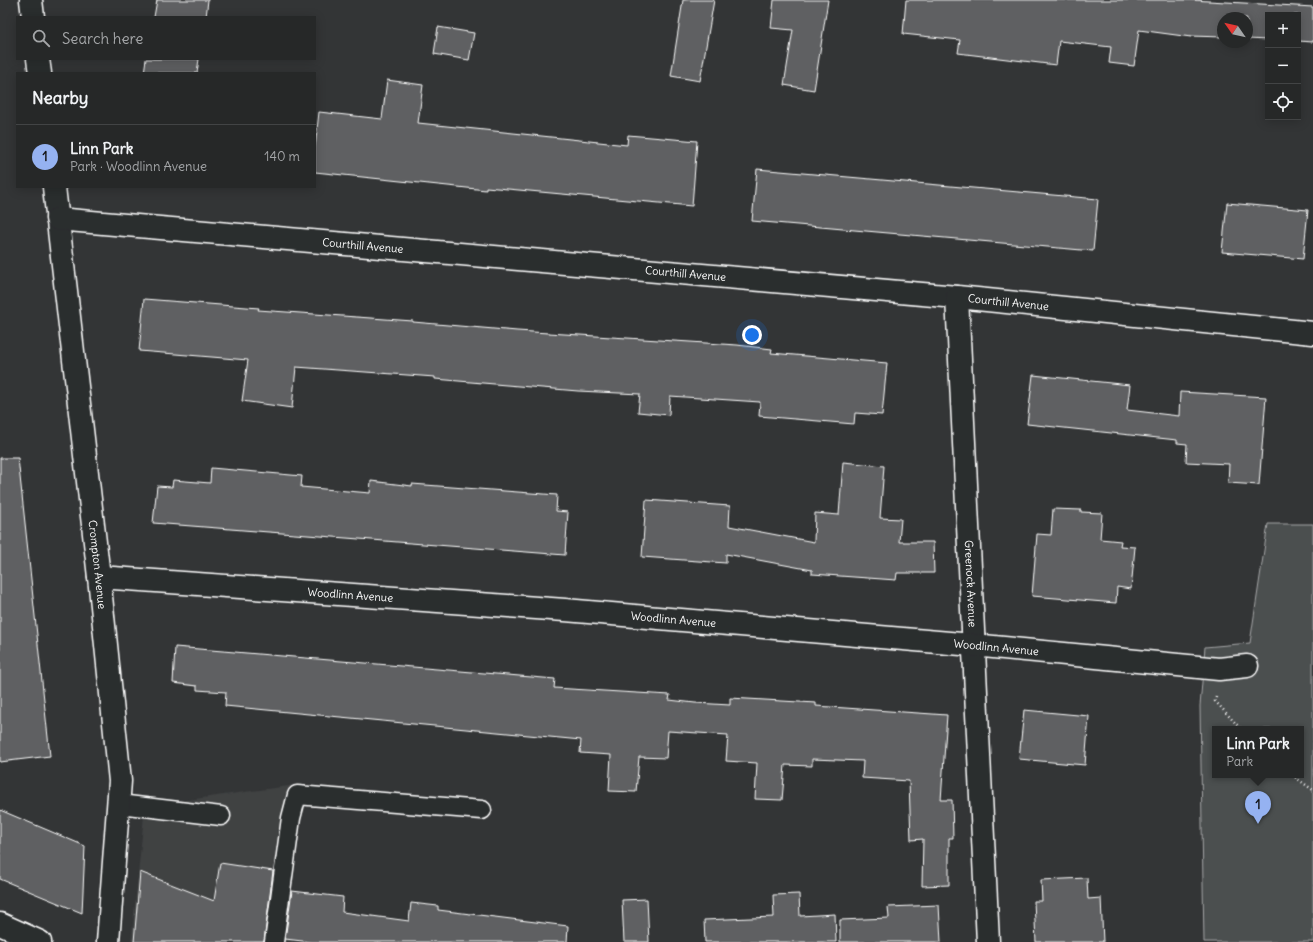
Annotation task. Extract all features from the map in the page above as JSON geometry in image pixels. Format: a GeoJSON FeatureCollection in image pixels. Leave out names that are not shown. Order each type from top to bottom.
{"type":"FeatureCollection","features":[{"type":"Feature","properties":{"kind":"street"},"geometry":{"type":"LineString","coordinates":[[31,0],[33,16]]}},
{"type":"Feature","properties":{"kind":"street"},"geometry":{"type":"LineString","coordinates":[[38,60],[40,72]]}},
{"type":"Feature","properties":{"kind":"street","name":"Crompton Avenue"},"geometry":{"type":"LineString","coordinates":[[54,188],[99,577],[119,770],[119,804],[108,942]]}},
{"type":"Feature","properties":{"kind":"street","name":"Courthill Avenue"},"geometry":{"type":"LineString","coordinates":[[58,219],[957,297],[1313,333]]}},
{"type":"Feature","properties":{"kind":"street","name":"Greenock Avenue"},"geometry":{"type":"LineString","coordinates":[[957,297],[988,942]]}},
{"type":"Feature","properties":{"kind":"street","name":"Woodlinn Avenue"},"geometry":{"type":"LineString","coordinates":[[99,577],[566,610],[973,645],[1219,669],[1247,666]]}},
{"type":"Feature","properties":{"kind":"street"},"geometry":{"type":"LineString","coordinates":[[0,924],[40,942]]}},
{"type":"Feature","properties":{"kind":"lane"},"geometry":{"type":"LineString","coordinates":[[274,942],[290,825],[297,796],[482,810]]}},
{"type":"Feature","properties":{"kind":"lane"},"geometry":{"type":"LineString","coordinates":[[119,804],[221,816]]}},
{"type":"Feature","properties":{"kind":"path"},"geometry":{"type":"LineString","coordinates":[[1219,669],[1215,701],[1238,726]]}},
{"type":"Feature","properties":{"kind":"path"},"geometry":{"type":"LineString","coordinates":[[1296,778],[1313,790]]}},
{"type":"Feature","properties":{"kind":"shaded area"},"geometry":{"type":"Polygon","coordinates":[[[1268,524],[1313,524],[1313,942],[1204,942],[1200,706],[1205,647],[1250,643],[1268,524]]]}},
{"type":"Feature","properties":{"kind":"shaded area"},"geometry":{"type":"Polygon","coordinates":[[[303,784],[297,795],[291,818],[293,942],[131,942],[145,806],[303,784]]]}},
{"type":"Feature","properties":{"kind":"building"},"geometry":{"type":"Polygon","coordinates":[[[157,0],[208,0],[206,16],[154,16],[157,0]]]}},
{"type":"Feature","properties":{"kind":"building"},"geometry":{"type":"Polygon","coordinates":[[[683,0],[714,0],[700,81],[671,76],[683,0]]]}},
{"type":"Feature","properties":{"kind":"building"},"geometry":{"type":"Polygon","coordinates":[[[774,0],[828,0],[814,90],[784,85],[793,30],[771,28],[774,0]]]}},
{"type":"Feature","properties":{"kind":"building"},"geometry":{"type":"Polygon","coordinates":[[[906,0],[1191,0],[1313,7],[1313,42],[1301,41],[1301,12],[1265,12],[1265,40],[1253,39],[1253,12],[1217,12],[1217,37],[1191,37],[1139,30],[1134,66],[1109,63],[1111,47],[1059,41],[1056,65],[958,53],[960,40],[903,34],[906,0]]]}},
{"type":"Feature","properties":{"kind":"building"},"geometry":{"type":"Polygon","coordinates":[[[438,27],[474,33],[469,60],[434,54],[438,27]]]}},
{"type":"Feature","properties":{"kind":"building"},"geometry":{"type":"Polygon","coordinates":[[[146,60],[199,60],[197,72],[144,72],[146,60]]]}},
{"type":"Feature","properties":{"kind":"building"},"geometry":{"type":"Polygon","coordinates":[[[387,80],[423,85],[418,123],[627,145],[628,135],[697,141],[692,206],[486,187],[486,190],[316,172],[316,139],[319,112],[382,119],[387,80]]]}},
{"type":"Feature","properties":{"kind":"building"},"geometry":{"type":"Polygon","coordinates":[[[757,169],[1098,199],[1093,251],[752,221],[757,169]]]}},
{"type":"Feature","properties":{"kind":"building"},"geometry":{"type":"Polygon","coordinates":[[[1227,203],[1308,210],[1303,259],[1222,252],[1227,203]]]}},
{"type":"Feature","properties":{"kind":"building"},"geometry":{"type":"Polygon","coordinates":[[[144,299],[259,308],[258,310],[413,321],[517,331],[737,345],[772,349],[771,353],[887,363],[882,415],[855,413],[854,424],[759,416],[760,402],[670,396],[669,415],[638,412],[640,394],[578,391],[435,379],[435,377],[296,367],[292,408],[242,401],[248,360],[139,351],[144,299]]]}},
{"type":"Feature","properties":{"kind":"building"},"geometry":{"type":"Polygon","coordinates":[[[1033,375],[1130,385],[1127,410],[1179,416],[1180,392],[1266,397],[1259,485],[1228,483],[1229,464],[1186,462],[1187,444],[1177,443],[1177,440],[1027,424],[1033,375]]]}},
{"type":"Feature","properties":{"kind":"building"},"geometry":{"type":"Polygon","coordinates":[[[0,458],[18,458],[50,756],[0,762],[0,458]]]}},
{"type":"Feature","properties":{"kind":"building"},"geometry":{"type":"Polygon","coordinates":[[[843,462],[884,466],[880,518],[901,519],[899,542],[933,542],[934,573],[897,573],[896,580],[812,574],[812,570],[726,554],[726,563],[642,557],[646,500],[730,506],[729,526],[814,542],[815,513],[839,515],[843,462]]]}},
{"type":"Feature","properties":{"kind":"building"},"geometry":{"type":"Polygon","coordinates":[[[211,468],[302,476],[301,487],[370,493],[371,481],[412,486],[412,484],[557,495],[556,511],[568,512],[565,555],[153,523],[157,486],[172,487],[173,480],[210,483],[211,468]]]}},
{"type":"Feature","properties":{"kind":"building"},"geometry":{"type":"Polygon","coordinates":[[[1053,509],[1081,510],[1081,512],[1102,513],[1100,539],[1121,541],[1120,546],[1135,547],[1131,589],[1117,587],[1116,603],[1032,596],[1037,534],[1051,535],[1053,509]]]}},
{"type":"Feature","properties":{"kind":"building"},"geometry":{"type":"Polygon","coordinates":[[[175,647],[555,679],[554,688],[670,695],[669,700],[695,703],[730,705],[730,698],[816,703],[816,706],[947,715],[941,800],[952,800],[953,838],[949,838],[949,885],[922,886],[923,839],[911,840],[909,781],[862,778],[863,761],[812,759],[812,766],[785,765],[782,800],[755,799],[757,763],[726,761],[728,735],[668,731],[666,758],[639,757],[636,792],[609,791],[611,755],[580,753],[581,740],[225,706],[226,692],[197,690],[197,686],[173,683],[175,647]]]}},
{"type":"Feature","properties":{"kind":"building"},"geometry":{"type":"Polygon","coordinates":[[[1024,710],[1089,716],[1085,765],[1019,759],[1024,710]]]}},
{"type":"Feature","properties":{"kind":"building"},"geometry":{"type":"Polygon","coordinates":[[[0,810],[85,846],[82,913],[0,879],[0,810]]]}},
{"type":"Feature","properties":{"kind":"building"},"geometry":{"type":"Polygon","coordinates":[[[220,863],[273,871],[264,942],[134,942],[140,872],[214,901],[220,863]]]}},
{"type":"Feature","properties":{"kind":"building"},"geometry":{"type":"Polygon","coordinates":[[[1087,878],[1088,899],[1101,898],[1103,942],[1036,942],[1034,901],[1042,901],[1041,880],[1087,878]]]}},
{"type":"Feature","properties":{"kind":"building"},"geometry":{"type":"Polygon","coordinates":[[[292,891],[343,897],[342,912],[409,921],[411,903],[438,906],[438,910],[568,926],[567,942],[311,942],[285,939],[292,891]]]}},
{"type":"Feature","properties":{"kind":"building"},"geometry":{"type":"Polygon","coordinates":[[[799,894],[800,916],[835,914],[836,942],[705,942],[704,920],[774,917],[773,895],[799,894]]]}},
{"type":"Feature","properties":{"kind":"building"},"geometry":{"type":"Polygon","coordinates":[[[647,899],[649,942],[624,942],[622,900],[647,899]]]}},
{"type":"Feature","properties":{"kind":"building"},"geometry":{"type":"Polygon","coordinates":[[[939,905],[941,942],[840,942],[840,920],[889,918],[888,907],[939,905]]]}},
{"type":"Feature","properties":{"kind":"place","name":"Linn Park"},"geometry":{"type":"Point","coordinates":[1258,824]}}]}
